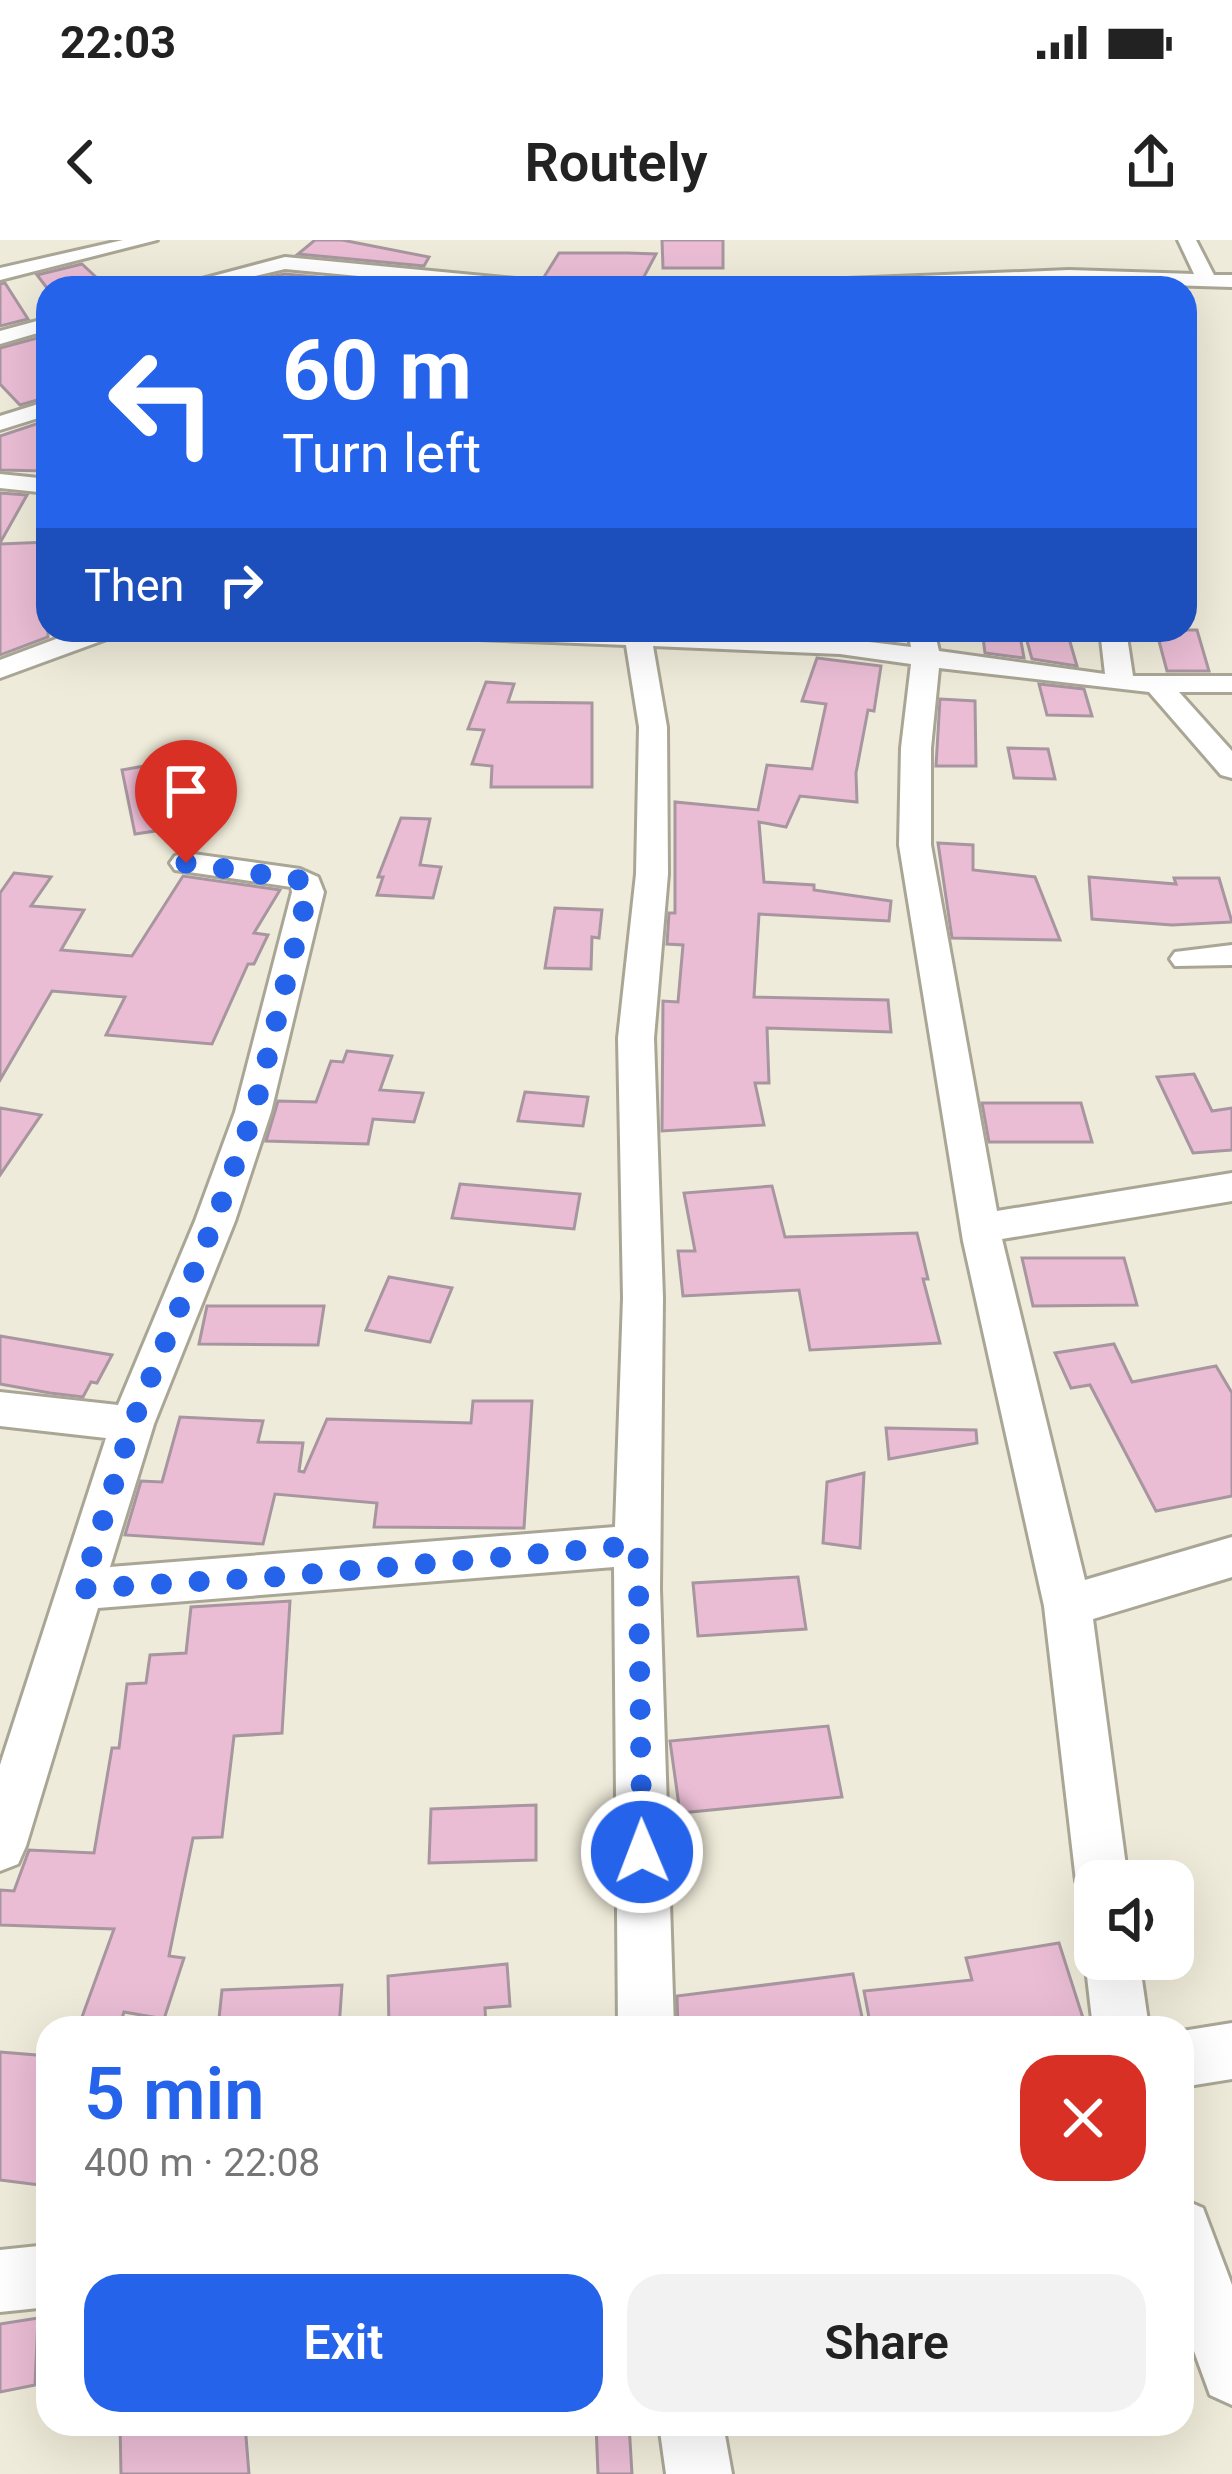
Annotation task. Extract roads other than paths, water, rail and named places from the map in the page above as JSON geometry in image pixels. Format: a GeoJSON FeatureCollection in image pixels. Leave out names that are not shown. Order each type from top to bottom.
{"type":"FeatureCollection","features":[{"type":"Feature","properties":{"kind":"street"},"geometry":{"type":"LineString","coordinates":[[0,274],[148,240]]}},
{"type":"Feature","properties":{"kind":"street"},"geometry":{"type":"LineString","coordinates":[[257,276],[264,265],[301,240]]}},
{"type":"Feature","properties":{"kind":"street"},"geometry":{"type":"LineString","coordinates":[[1187,240],[1206,279]]}},
{"type":"Feature","properties":{"kind":"street"},"geometry":{"type":"LineString","coordinates":[[223,276],[264,265],[313,263],[435,276]]}},
{"type":"Feature","properties":{"kind":"street"},"geometry":{"type":"LineString","coordinates":[[939,276],[1022,268],[1156,276]]}},
{"type":"Feature","properties":{"kind":"street"},"geometry":{"type":"LineString","coordinates":[[1197,278],[1232,281]]}},
{"type":"Feature","properties":{"kind":"street"},"geometry":{"type":"LineString","coordinates":[[0,338],[36,328]]}},
{"type":"Feature","properties":{"kind":"street"},"geometry":{"type":"LineString","coordinates":[[0,423],[36,412]]}},
{"type":"Feature","properties":{"kind":"street"},"geometry":{"type":"LineString","coordinates":[[0,481],[36,485]]}},
{"type":"Feature","properties":{"kind":"street"},"geometry":{"type":"LineString","coordinates":[[0,670],[75,642]]}},
{"type":"Feature","properties":{"kind":"street"},"geometry":{"type":"LineString","coordinates":[[640,642],[650,683],[653,748],[652,874],[636,1038],[643,1298],[638,1545],[646,2016]]}},
{"type":"Feature","properties":{"kind":"street"},"geometry":{"type":"LineString","coordinates":[[759,642],[924,643],[1120,684],[1232,684]]}},
{"type":"Feature","properties":{"kind":"street"},"geometry":{"type":"LineString","coordinates":[[1115,642],[1120,684]]}},
{"type":"Feature","properties":{"kind":"street"},"geometry":{"type":"LineString","coordinates":[[924,643],[915,845],[981,1228],[1068,1606],[1099,1860]]}},
{"type":"Feature","properties":{"kind":"street"},"geometry":{"type":"LineString","coordinates":[[1159,687],[1232,769]]}},
{"type":"Feature","properties":{"kind":"street"},"geometry":{"type":"LineString","coordinates":[[0,1846],[132,1424],[254,1112],[308,892],[307,884],[300,880],[186,863]]}},
{"type":"Feature","properties":{"kind":"street"},"geometry":{"type":"LineString","coordinates":[[1187,959],[1232,955]]}},
{"type":"Feature","properties":{"kind":"street"},"geometry":{"type":"LineString","coordinates":[[981,1228],[1232,1187]]}},
{"type":"Feature","properties":{"kind":"street"},"geometry":{"type":"LineString","coordinates":[[0,1409],[132,1424]]}},
{"type":"Feature","properties":{"kind":"street"},"geometry":{"type":"LineString","coordinates":[[82,1589],[638,1545]]}},
{"type":"Feature","properties":{"kind":"street"},"geometry":{"type":"LineString","coordinates":[[1068,1606],[1232,1557]]}},
{"type":"Feature","properties":{"kind":"street"},"geometry":{"type":"LineString","coordinates":[[1115,1980],[1119,2016]]}},
{"type":"Feature","properties":{"kind":"street"},"geometry":{"type":"LineString","coordinates":[[1194,2057],[1232,2051]]}},
{"type":"Feature","properties":{"kind":"street"},"geometry":{"type":"LineString","coordinates":[[1194,2264],[1232,2373]]}},
{"type":"Feature","properties":{"kind":"street"},"geometry":{"type":"LineString","coordinates":[[0,2281],[36,2277]]}},
{"type":"Feature","properties":{"kind":"street"},"geometry":{"type":"LineString","coordinates":[[693,2436],[699,2474]]}}]}
